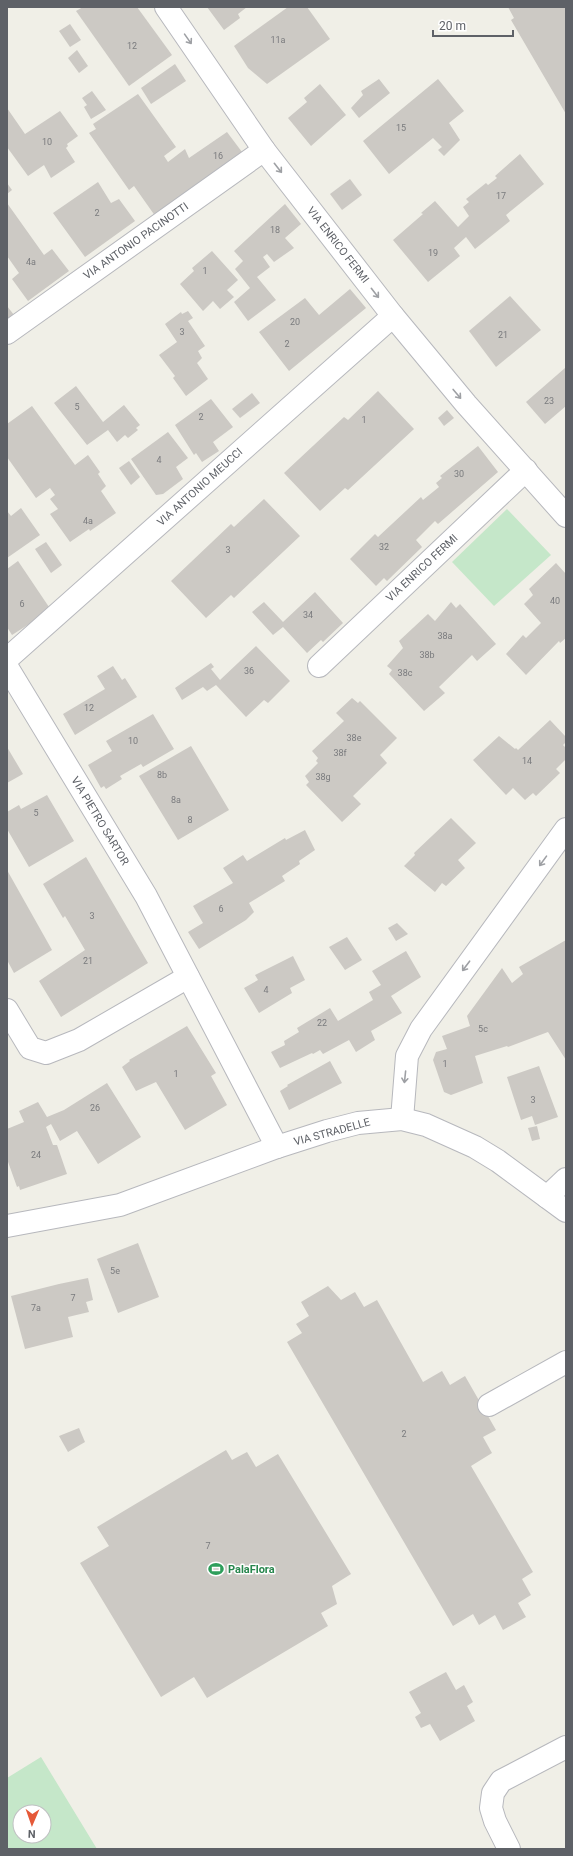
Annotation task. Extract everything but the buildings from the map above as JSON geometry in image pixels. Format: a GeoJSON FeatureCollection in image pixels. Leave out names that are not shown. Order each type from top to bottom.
{"type":"FeatureCollection","features":[{"type":"Feature","properties":{"kind":"street","name":"VIA ENRICO FERMI"},"geometry":{"type":"LineString","coordinates":[[166,7],[264,150],[393,316],[466,404],[566,516]]}},
{"type":"Feature","properties":{"kind":"street","name":"VIA ANTONIO PACINOTTI"},"geometry":{"type":"LineString","coordinates":[[7,333],[264,150]]}},
{"type":"Feature","properties":{"kind":"street","name":"VIA ANTONIO MEUCCI"},"geometry":{"type":"LineString","coordinates":[[7,666],[393,316]]}},
{"type":"Feature","properties":{"kind":"street","name":"VIA ENRICO FERMI"},"geometry":{"type":"LineString","coordinates":[[319,666],[526,470]]}},
{"type":"Feature","properties":{"kind":"street","name":"VIA PIETRO SARTOR"},"geometry":{"type":"LineString","coordinates":[[7,666],[146,896],[278,1147]]}},
{"type":"Feature","properties":{"kind":"street"},"geometry":{"type":"LineString","coordinates":[[566,829],[420,1029],[407,1056],[402,1119],[444,1132],[474,1147],[498,1161],[566,1211]]}},
{"type":"Feature","properties":{"kind":"street"},"geometry":{"type":"LineString","coordinates":[[7,1010],[30,1048],[46,1053],[80,1040],[188,977]]}},
{"type":"Feature","properties":{"kind":"street","name":"VIA STRADELLE"},"geometry":{"type":"LineString","coordinates":[[7,1226],[120,1205],[278,1147],[358,1123],[402,1119]]}},
{"type":"Feature","properties":{"kind":"street"},"geometry":{"type":"LineString","coordinates":[[547,1197],[566,1179]]}},
{"type":"Feature","properties":{"kind":"street"},"geometry":{"type":"LineString","coordinates":[[489,1405],[566,1362]]}},
{"type":"Feature","properties":{"kind":"street"},"geometry":{"type":"LineString","coordinates":[[509,1849],[494,1821],[491,1808],[493,1793],[501,1781],[566,1747]]}},
{"type":"Feature","properties":{"kind":"green space"},"geometry":{"type":"Polygon","coordinates":[[[507,509],[551,555],[494,606],[452,562],[507,509]]]}},
{"type":"Feature","properties":{"kind":"green space"},"geometry":{"type":"Polygon","coordinates":[[[41,1757],[97,1849],[8,1849],[7,1778],[41,1757]]]}},
{"type":"Feature","properties":{"kind":"place","name":"PalaFlora"},"geometry":{"type":"Point","coordinates":[216,1569]}}]}
